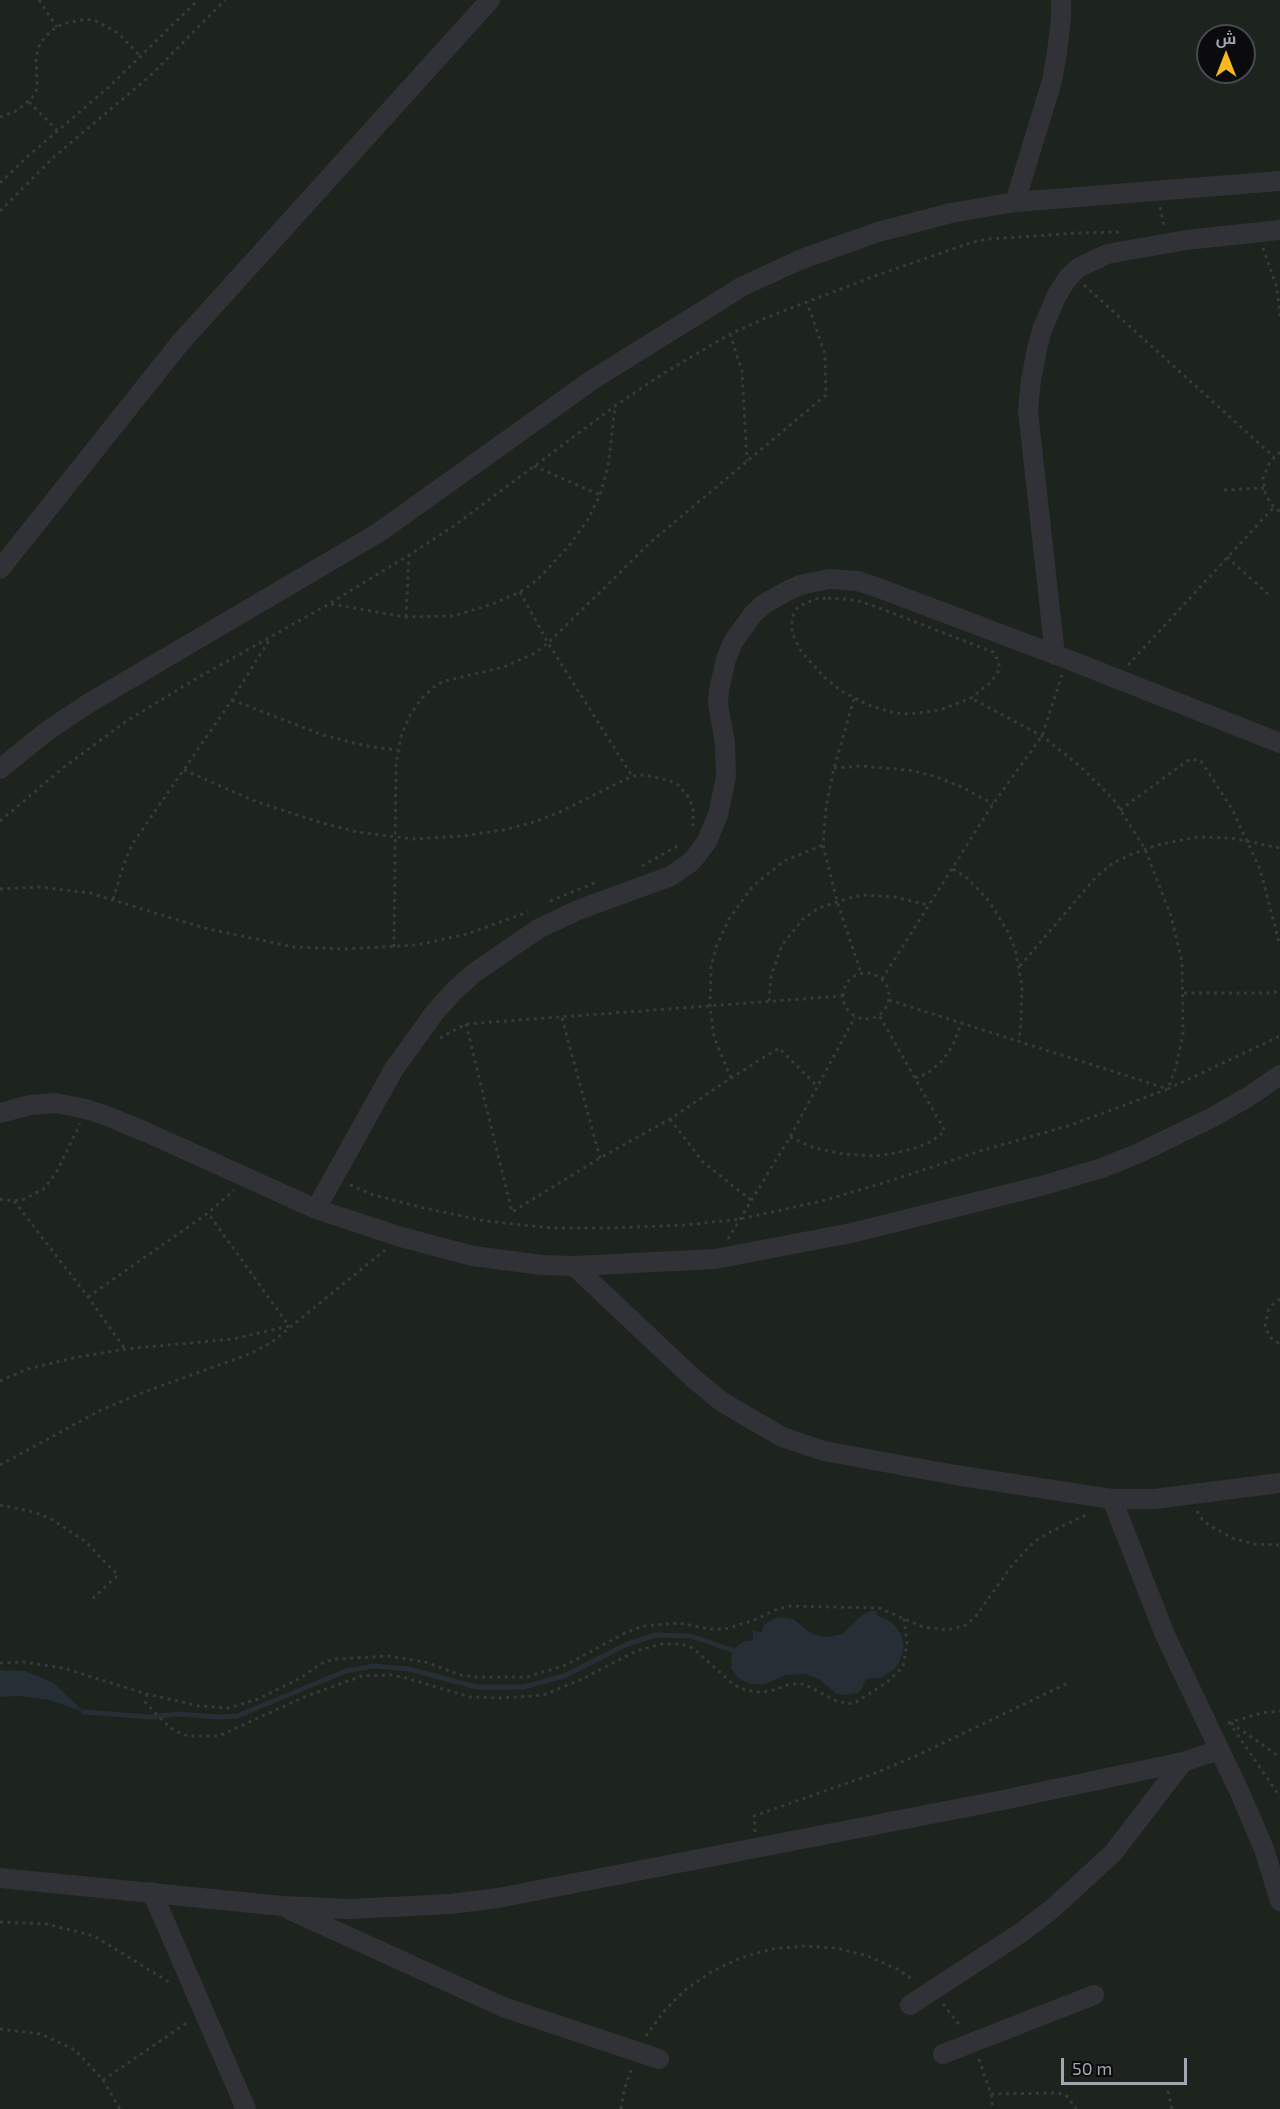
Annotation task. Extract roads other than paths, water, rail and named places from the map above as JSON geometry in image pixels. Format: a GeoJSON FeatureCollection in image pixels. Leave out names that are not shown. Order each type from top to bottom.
{"type":"FeatureCollection","features":[{"type":"Feature","properties":{"kind":"street"},"geometry":{"type":"LineString","coordinates":[[0,569],[180,344],[490,0]]}},
{"type":"Feature","properties":{"kind":"street"},"geometry":{"type":"LineString","coordinates":[[1015,202],[1052,81],[1061,18],[1061,0]]}},
{"type":"Feature","properties":{"kind":"street"},"geometry":{"type":"LineString","coordinates":[[0,768],[47,731],[89,703],[378,533],[591,380],[743,286],[802,258],[878,232],[951,213],[1015,202],[1280,181]]}},
{"type":"Feature","properties":{"kind":"street"},"geometry":{"type":"LineString","coordinates":[[1061,657],[1031,445],[1029,396],[1033,366],[1042,330],[1056,297],[1072,274],[1093,259],[1107,254],[1186,240],[1280,230]]}},
{"type":"Feature","properties":{"kind":"street"},"geometry":{"type":"LineString","coordinates":[[316,1209],[394,1069],[435,1012],[474,973],[521,940],[559,918],[671,876],[690,862],[700,851],[715,822],[726,777],[718,704],[722,672],[733,642],[753,614],[764,604],[787,591],[800,585],[829,579],[858,581],[890,591],[1280,743]]}},
{"type":"Feature","properties":{"kind":"street"},"geometry":{"type":"LineString","coordinates":[[0,1113],[30,1105],[56,1103],[86,1109],[128,1124],[316,1209],[401,1237],[473,1256],[542,1265],[574,1266],[715,1259],[851,1233],[1041,1186],[1111,1164],[1183,1133],[1248,1097],[1280,1075]]}},
{"type":"Feature","properties":{"kind":"street"},"geometry":{"type":"LineString","coordinates":[[574,1266],[693,1378],[722,1402],[782,1437],[824,1451],[955,1475],[1112,1499],[1154,1499],[1280,1483]]}},
{"type":"Feature","properties":{"kind":"street"},"geometry":{"type":"LineString","coordinates":[[1112,1499],[1165,1635],[1264,1849],[1280,1901]]}},
{"type":"Feature","properties":{"kind":"street"},"geometry":{"type":"LineString","coordinates":[[0,1878],[282,1906],[351,1909],[450,1904],[498,1898],[998,1801],[1183,1762],[1219,1750]]}},
{"type":"Feature","properties":{"kind":"street"},"geometry":{"type":"LineString","coordinates":[[910,2005],[1022,1932],[1052,1909],[1113,1853],[1183,1762]]}},
{"type":"Feature","properties":{"kind":"street"},"geometry":{"type":"LineString","coordinates":[[152,1892],[246,2109]]}},
{"type":"Feature","properties":{"kind":"street"},"geometry":{"type":"LineString","coordinates":[[282,1906],[503,2007],[659,2059]]}},
{"type":"Feature","properties":{"kind":"street"},"geometry":{"type":"LineString","coordinates":[[943,2054],[1094,1995]]}},
{"type":"Feature","properties":{"kind":"waterway"},"geometry":{"type":"LineString","coordinates":[[84,1712],[150,1717],[179,1714],[237,1716],[346,1671],[373,1666],[409,1669],[476,1687],[524,1687],[564,1676],[625,1645],[656,1635],[691,1636],[732,1650]]}}]}
